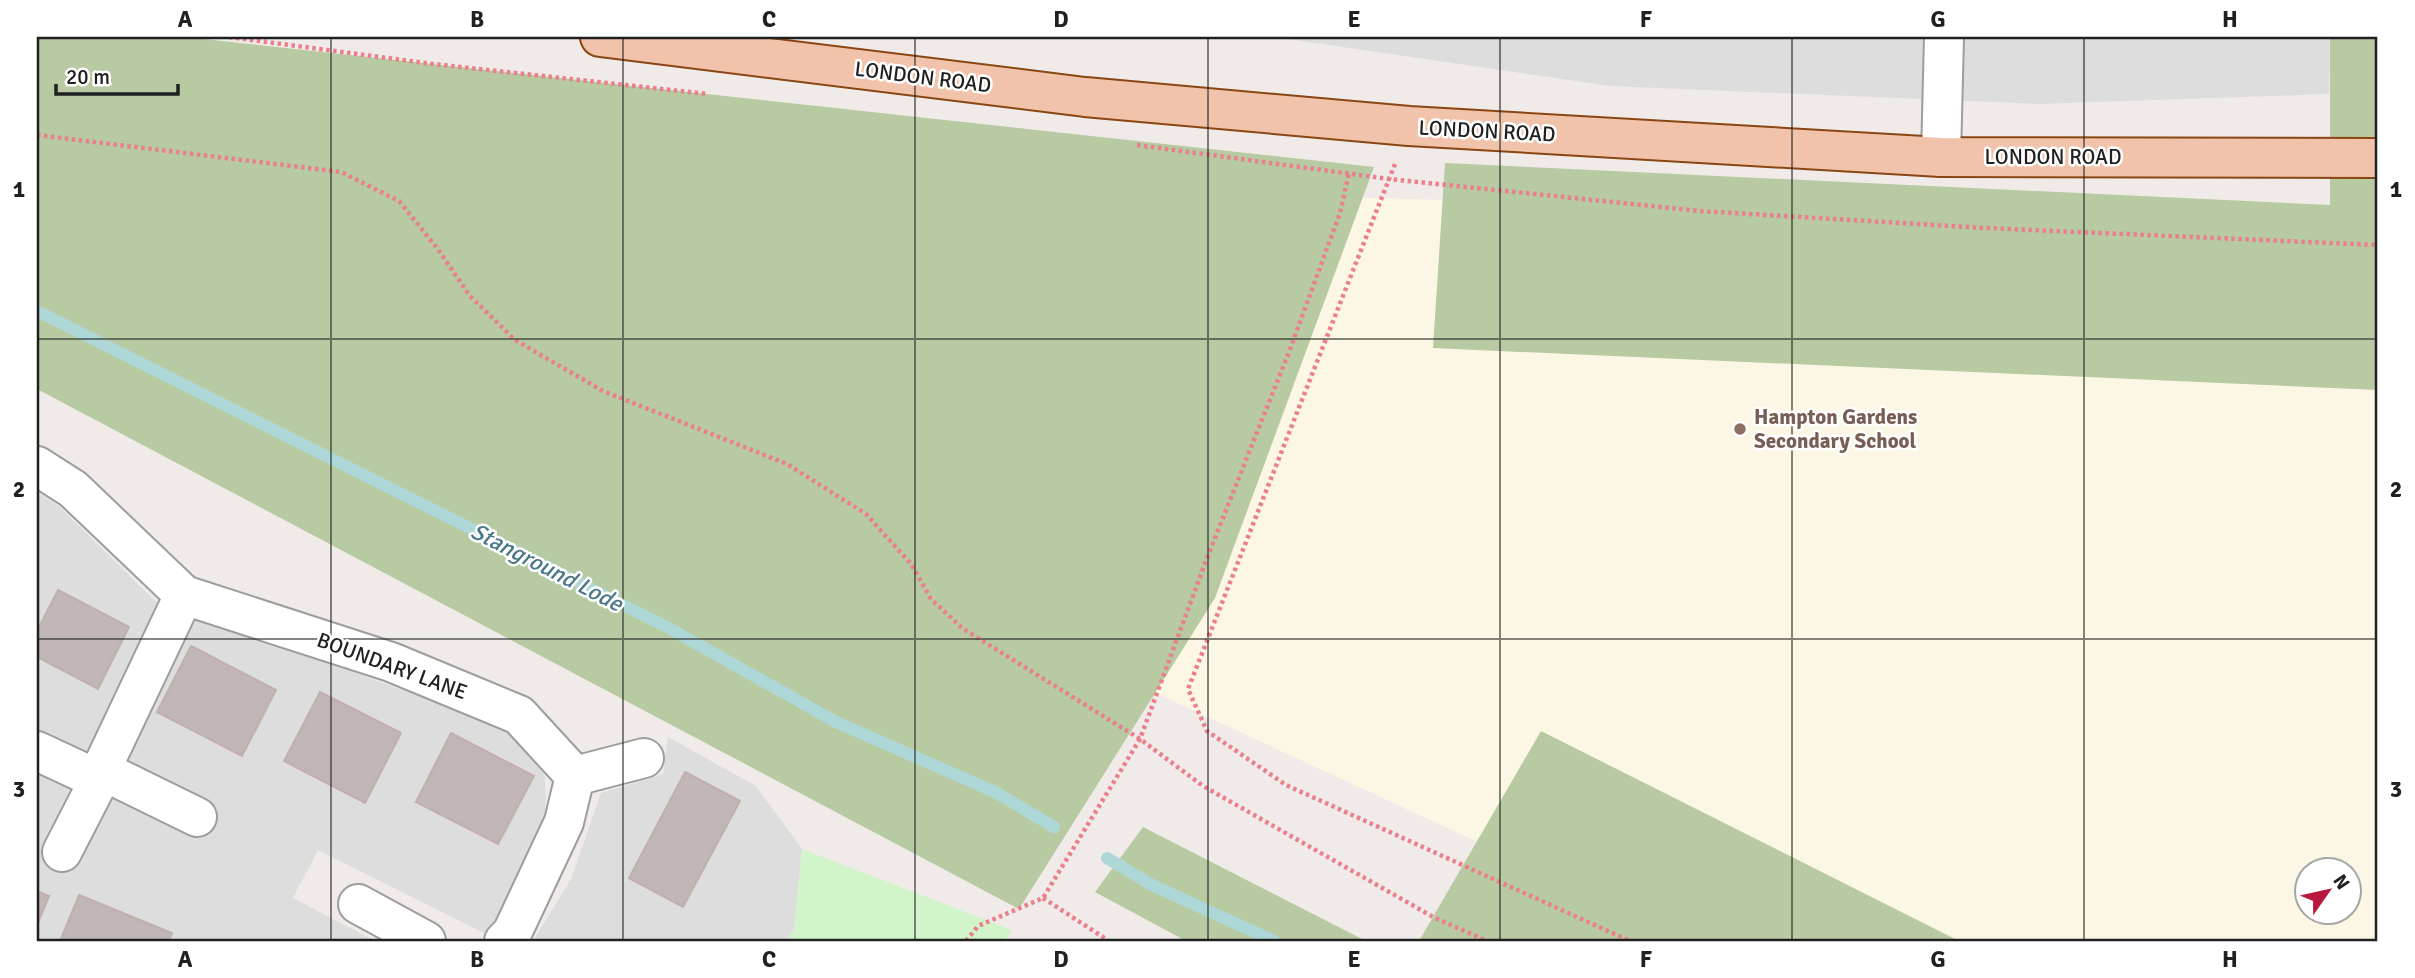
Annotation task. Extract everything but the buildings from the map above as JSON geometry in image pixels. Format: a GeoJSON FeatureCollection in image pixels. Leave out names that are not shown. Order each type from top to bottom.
{"type":"FeatureCollection","features":[{"type":"Feature","properties":{"kind":"main road","name":"LONDON ROAD"},"geometry":{"type":"LineString","coordinates":[[600,37],[1085,97],[1409,126],[1941,157],[2378,158]]}},
{"type":"Feature","properties":{"kind":"street"},"geometry":{"type":"LineString","coordinates":[[1941,157],[1944,37]]}},
{"type":"Feature","properties":{"kind":"street","name":"BOUNDARY LANE"},"geometry":{"type":"LineString","coordinates":[[37,466],[73,489],[184,595],[391,662],[519,715],[575,776]]}},
{"type":"Feature","properties":{"kind":"street"},"geometry":{"type":"LineString","coordinates":[[62,852],[184,595]]}},
{"type":"Feature","properties":{"kind":"street"},"geometry":{"type":"LineString","coordinates":[[37,751],[197,817]]}},
{"type":"Feature","properties":{"kind":"street"},"geometry":{"type":"LineString","coordinates":[[504,941],[512,933],[564,822],[575,776],[644,758]]}},
{"type":"Feature","properties":{"kind":"street"},"geometry":{"type":"LineString","coordinates":[[358,904],[426,941]]}},
{"type":"Feature","properties":{"kind":"path"},"geometry":{"type":"LineString","coordinates":[[1409,126],[1188,689],[1207,731],[1286,785],[1630,941]]}},
{"type":"Feature","properties":{"kind":"path"},"geometry":{"type":"LineString","coordinates":[[37,135],[341,172],[399,201],[437,248],[470,296],[515,340],[603,391],[787,464],[866,514],[911,564],[931,599],[962,628],[1140,739],[1203,786],[1435,918],[1487,941]]}},
{"type":"Feature","properties":{"kind":"path"},"geometry":{"type":"LineString","coordinates":[[966,941],[978,926],[1043,898],[1140,739],[1289,352],[1340,213],[1349,173]]}},
{"type":"Feature","properties":{"kind":"path"},"geometry":{"type":"LineString","coordinates":[[1043,898],[1110,941]]}},
{"type":"Feature","properties":{"kind":"shaded area"},"geometry":{"type":"Polygon","coordinates":[[[1274,37],[2330,37],[2329,94],[2039,104],[1610,86],[1274,37]]]}},
{"type":"Feature","properties":{"kind":"shaded area","name":"Hampton Gardens Secondary School"},"geometry":{"type":"Polygon","coordinates":[[[1185,193],[2378,225],[2378,941],[1692,941],[1028,634],[1185,193]]]}},
{"type":"Feature","properties":{"kind":"shaded area"},"geometry":{"type":"Polygon","coordinates":[[[37,492],[61,508],[154,600],[521,733],[545,777],[546,814],[488,935],[318,850],[293,898],[375,941],[37,941],[37,492]]]}},
{"type":"Feature","properties":{"kind":"shaded area"},"geometry":{"type":"Polygon","coordinates":[[[668,737],[756,786],[802,849],[794,929],[785,941],[533,941],[571,879],[601,793],[663,774],[668,737]]]}},
{"type":"Feature","properties":{"kind":"green space"},"geometry":{"type":"Polygon","coordinates":[[[37,37],[186,37],[1374,167],[1215,598],[1019,909],[37,389],[37,37]]]}},
{"type":"Feature","properties":{"kind":"green space"},"geometry":{"type":"Polygon","coordinates":[[[2330,37],[2378,37],[2378,390],[1433,348],[1445,163],[2330,205],[2330,37]]]}},
{"type":"Feature","properties":{"kind":"green space"},"geometry":{"type":"Polygon","coordinates":[[[1541,731],[1959,941],[1419,941],[1541,731]]]}},
{"type":"Feature","properties":{"kind":"green space"},"geometry":{"type":"Polygon","coordinates":[[[1143,827],[1366,941],[1186,941],[1095,892],[1143,827]]]}},
{"type":"Feature","properties":{"kind":"green space"},"geometry":{"type":"Polygon","coordinates":[[[802,849],[1012,930],[1004,941],[785,941],[794,929],[802,849]]]}},
{"type":"Feature","properties":{"kind":"waterway","name":"Stanground Lode"},"geometry":{"type":"LineString","coordinates":[[37,311],[667,627],[836,722],[995,792],[1054,827]]}},
{"type":"Feature","properties":{"kind":"waterway","name":"Stanground Lode"},"geometry":{"type":"LineString","coordinates":[[1107,858],[1152,885],[1274,941]]}},
{"type":"Feature","properties":{"kind":"place","name":"Hampton Gardens Secondary School"},"geometry":{"type":"Point","coordinates":[1740,429]}}]}
